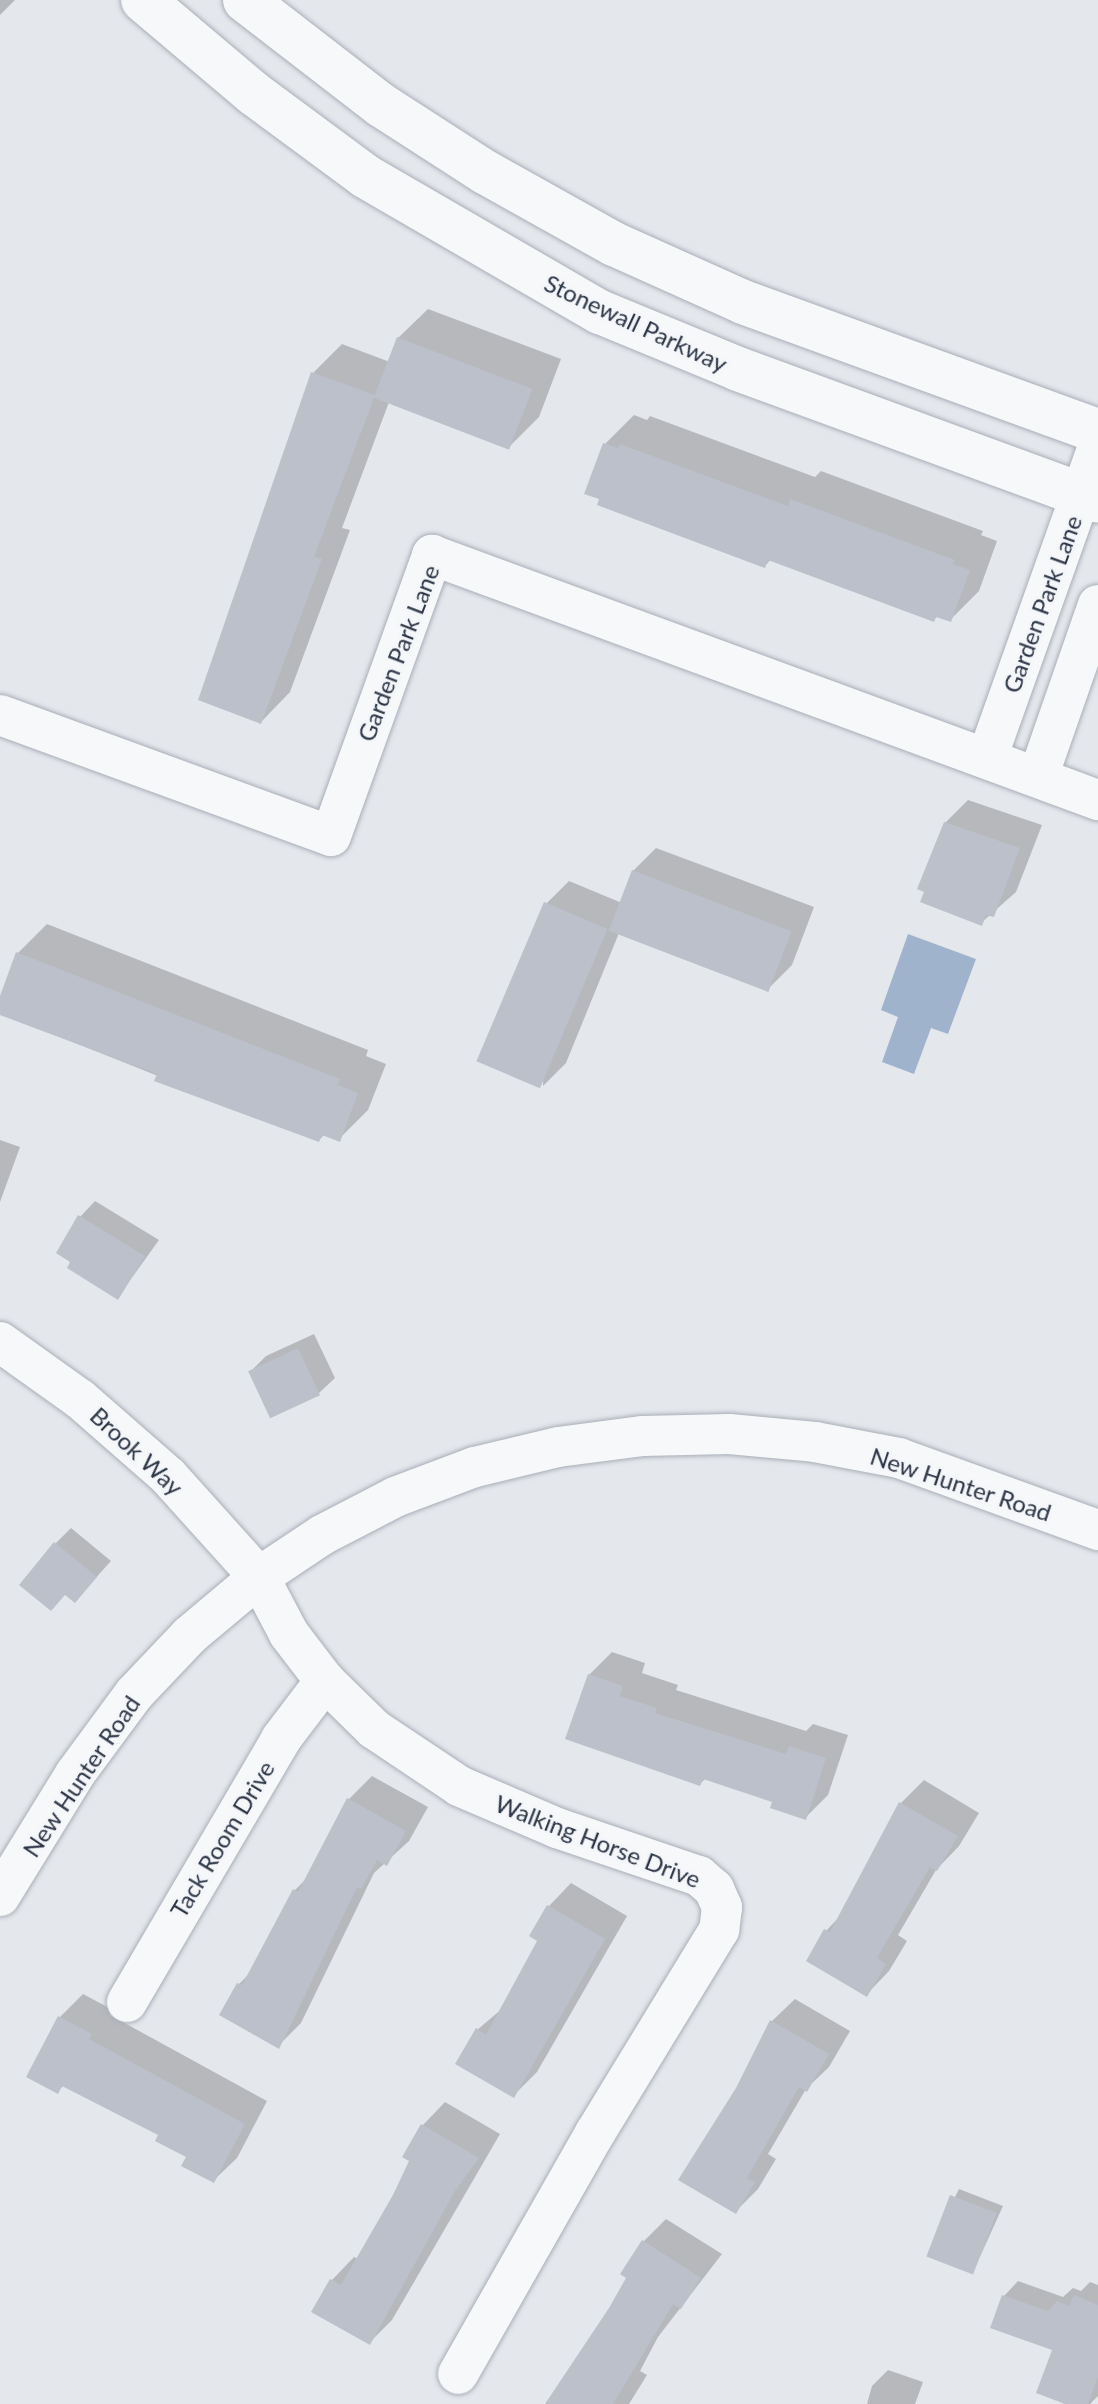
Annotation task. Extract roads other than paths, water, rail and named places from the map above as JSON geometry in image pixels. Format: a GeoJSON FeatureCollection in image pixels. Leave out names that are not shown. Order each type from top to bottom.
{"type":"FeatureCollection","features":[{"type":"Feature","properties":{"kind":"street","name":"Stonewall Parkway"},"geometry":{"type":"LineString","coordinates":[[143,0],[253,93],[365,176],[600,312],[738,369],[1089,498]]}},
{"type":"Feature","properties":{"kind":"street"},"geometry":{"type":"LineString","coordinates":[[245,0],[381,105],[485,172],[614,244],[743,302],[1098,431]]}},
{"type":"Feature","properties":{"kind":"street","name":"Garden Park Lane"},"geometry":{"type":"LineString","coordinates":[[987,758],[1089,498],[1098,447]]}},
{"type":"Feature","properties":{"kind":"street","name":"Garden Park Lane"},"geometry":{"type":"LineString","coordinates":[[0,715],[331,836],[432,555],[1098,800]]}},
{"type":"Feature","properties":{"kind":"street"},"geometry":{"type":"LineString","coordinates":[[1038,777],[1098,605]]}},
{"type":"Feature","properties":{"kind":"street","name":"Brook Way"},"geometry":{"type":"LineString","coordinates":[[0,1342],[80,1399],[168,1476],[259,1577]]}},
{"type":"Feature","properties":{"kind":"street","name":"New Hunter Road"},"geometry":{"type":"LineString","coordinates":[[0,1896],[75,1774],[134,1694],[190,1635],[259,1577],[322,1535],[395,1497],[475,1467],[558,1447],[643,1436],[729,1434],[815,1442],[899,1458],[1098,1530]]}},
{"type":"Feature","properties":{"kind":"street","name":"Walking Horse Drive"},"geometry":{"type":"LineString","coordinates":[[259,1577],[289,1634],[325,1681],[374,1729],[459,1786],[557,1828],[699,1876],[714,1889],[722,1907],[719,1930],[595,2133],[458,2374]]}},
{"type":"Feature","properties":{"kind":"street","name":"Tack Room Drive"},"geometry":{"type":"LineString","coordinates":[[127,2002],[281,1739],[325,1681]]}},
{"type":"Feature","properties":{"kind":"water"},"geometry":{"type":"Polygon","coordinates":[[[908,934],[976,959],[948,1034],[931,1028],[914,1074],[882,1062],[898,1017],[881,1010],[908,934]]]}}]}
